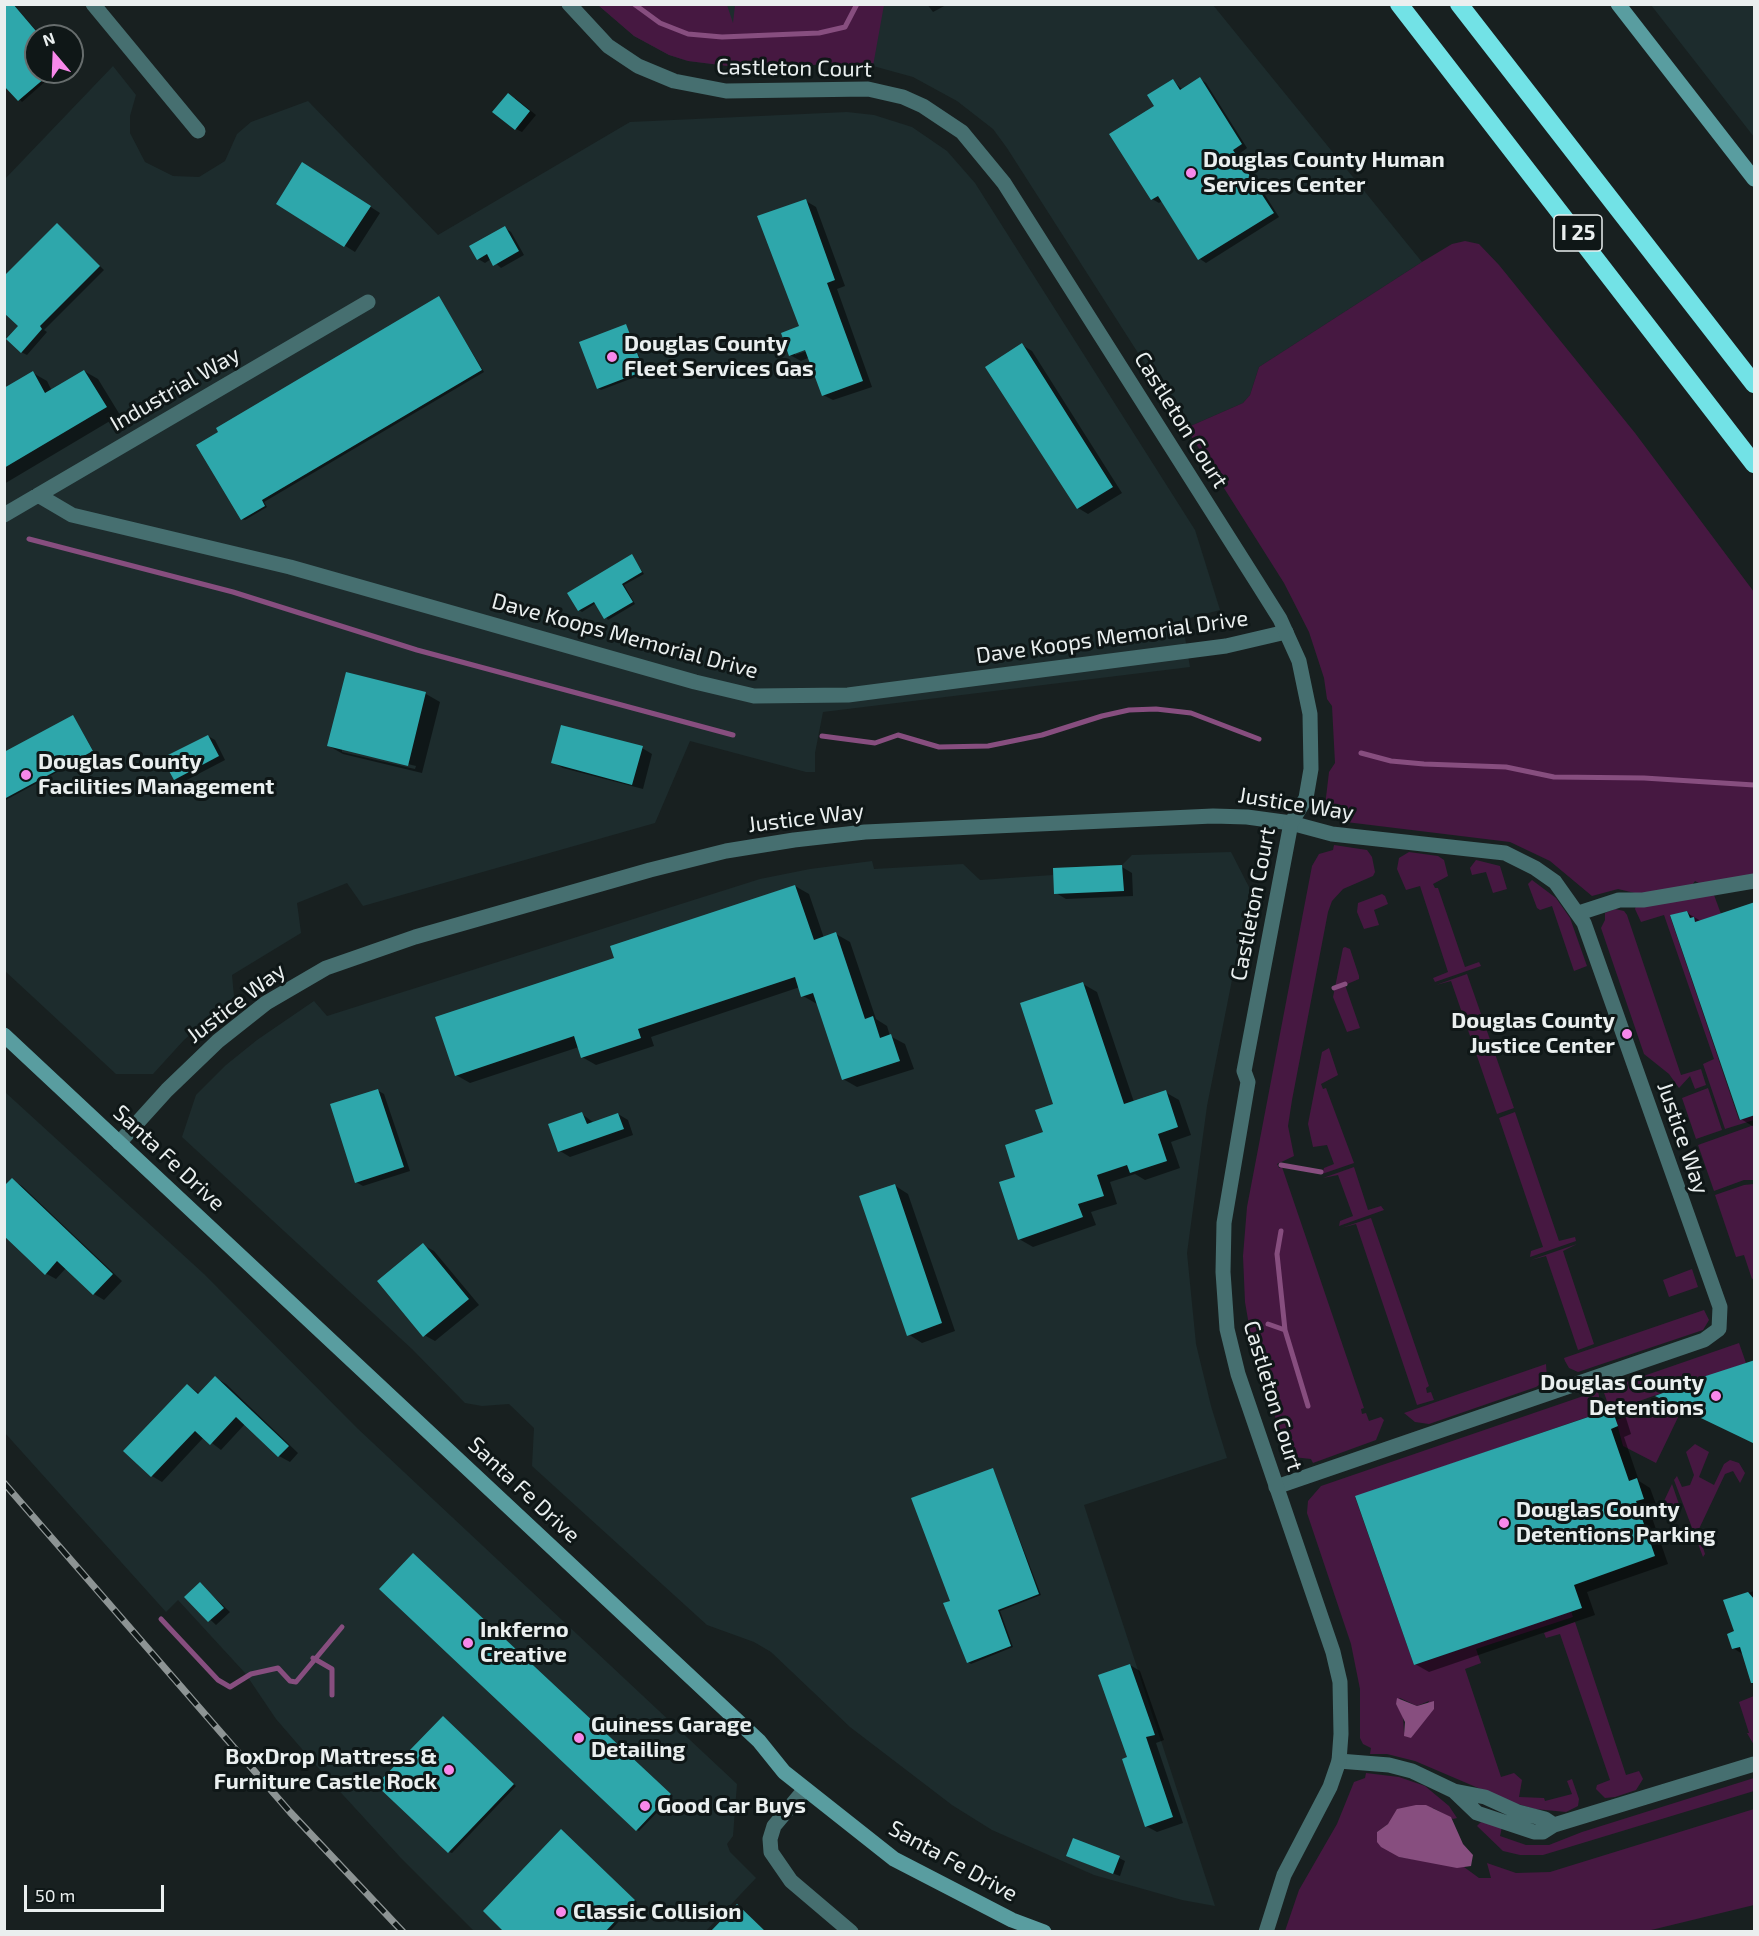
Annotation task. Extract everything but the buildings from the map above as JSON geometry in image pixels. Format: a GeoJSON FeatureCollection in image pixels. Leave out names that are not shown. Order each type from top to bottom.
{"type":"FeatureCollection","features":[{"type":"Feature","properties":{"kind":"highway","name":"I 25"},"geometry":{"type":"LineString","coordinates":[[1399,4],[1755,464]]}},
{"type":"Feature","properties":{"kind":"highway","name":"I 25"},"geometry":{"type":"LineString","coordinates":[[1459,4],[1755,384]]}},
{"type":"Feature","properties":{"kind":"main road"},"geometry":{"type":"LineString","coordinates":[[1618,4],[1755,179]]}},
{"type":"Feature","properties":{"kind":"main road","name":"Santa Fe Drive"},"geometry":{"type":"LineString","coordinates":[[4,1035],[759,1741],[784,1772],[894,1859],[1003,1915],[1044,1932]]}},
{"type":"Feature","properties":{"kind":"street"},"geometry":{"type":"LineString","coordinates":[[93,4],[198,131]]}},
{"type":"Feature","properties":{"kind":"street","name":"Castleton Court"},"geometry":{"type":"LineString","coordinates":[[569,4],[608,46],[638,66],[674,81],[726,91],[848,88],[874,90],[903,97],[923,106],[962,132],[1004,183],[1286,632],[1305,682],[1312,741],[1306,798],[1291,823],[1244,1071],[1248,1082],[1223,1240],[1224,1302],[1232,1350],[1333,1652],[1340,1682],[1339,1761],[1330,1787],[1284,1875],[1266,1932]]}},
{"type":"Feature","properties":{"kind":"street","name":"Industrial Way"},"geometry":{"type":"LineString","coordinates":[[4,515],[368,302]]}},
{"type":"Feature","properties":{"kind":"street","name":"Dave Koops Memorial Drive"},"geometry":{"type":"LineString","coordinates":[[38,495],[72,515],[290,567],[683,679],[754,696],[808,697],[860,694],[1226,646],[1286,632]]}},
{"type":"Feature","properties":{"kind":"street","name":"Justice Way"},"geometry":{"type":"LineString","coordinates":[[119,1143],[180,1077],[225,1035],[266,1003],[317,972],[355,956],[415,937],[650,870],[726,851],[865,832],[1204,816],[1247,817],[1291,823],[1332,834],[1505,853],[1545,874],[1579,913],[1588,933],[1695,1244],[1720,1307],[1719,1329],[1704,1340],[1276,1486]]}},
{"type":"Feature","properties":{"kind":"street"},"geometry":{"type":"LineString","coordinates":[[1579,913],[1619,900],[1643,900],[1755,881]]}},
{"type":"Feature","properties":{"kind":"street"},"geometry":{"type":"LineString","coordinates":[[1339,1761],[1400,1768],[1433,1779],[1454,1791],[1477,1813],[1523,1830],[1544,1832],[1554,1826],[1755,1764]]}},
{"type":"Feature","properties":{"kind":"street"},"geometry":{"type":"LineString","coordinates":[[805,1789],[774,1826],[770,1839],[771,1852],[791,1881],[851,1932]]}},
{"type":"Feature","properties":{"kind":"shaded area"},"geometry":{"type":"Polygon","coordinates":[[[598,5],[1213,5],[1422,262],[1259,367],[1250,395],[1243,403],[1186,428],[1007,148],[993,129],[957,101],[913,77],[873,66],[835,64],[744,68],[688,61],[669,55],[634,36],[598,5]]]}},
{"type":"Feature","properties":{"kind":"shaded area"},"geometry":{"type":"Polygon","coordinates":[[[598,5],[727,5],[733,23],[735,5],[884,5],[873,66],[835,64],[744,68],[688,61],[669,55],[634,36],[598,5]]]}},
{"type":"Feature","properties":{"kind":"shaded area"},"geometry":{"type":"Polygon","coordinates":[[[1651,5],[1754,5],[1754,137],[1651,5]]]}},
{"type":"Feature","properties":{"kind":"shaded area"},"geometry":{"type":"Polygon","coordinates":[[[113,66],[136,95],[130,116],[130,133],[145,162],[173,176],[199,177],[225,161],[237,134],[251,122],[308,101],[438,235],[630,122],[847,112],[874,115],[912,127],[947,151],[975,183],[1195,530],[1220,610],[1182,620],[1190,667],[823,712],[815,753],[815,772],[806,772],[690,741],[655,823],[363,906],[347,883],[297,903],[301,933],[232,975],[234,997],[184,1040],[153,1074],[116,1074],[5,971],[4,180],[113,66]]]}},
{"type":"Feature","properties":{"kind":"shaded area"},"geometry":{"type":"Polygon","coordinates":[[[1465,241],[1479,244],[1499,265],[1635,433],[1754,592],[1754,875],[1701,884],[1695,881],[1692,885],[1639,894],[1618,889],[1592,896],[1550,861],[1510,842],[1346,822],[1336,819],[1325,806],[1329,772],[1335,763],[1332,706],[1327,699],[1324,678],[1309,632],[1284,583],[1186,428],[1243,403],[1250,395],[1259,367],[1422,262],[1452,244],[1465,241]]]}},
{"type":"Feature","properties":{"kind":"shaded area"},"geometry":{"type":"Polygon","coordinates":[[[1334,845],[1367,850],[1372,857],[1375,872],[1373,876],[1343,889],[1332,901],[1328,912],[1288,1126],[1294,1156],[1277,1164],[1279,1168],[1282,1167],[1364,1408],[1361,1409],[1362,1414],[1366,1413],[1369,1421],[1381,1417],[1384,1420],[1376,1440],[1313,1463],[1311,1459],[1293,1457],[1284,1445],[1252,1343],[1245,1302],[1243,1256],[1247,1207],[1312,866],[1319,854],[1333,850],[1334,845]]]}},
{"type":"Feature","properties":{"kind":"shaded area"},"geometry":{"type":"Polygon","coordinates":[[[1231,852],[1250,889],[1207,1106],[1187,1253],[1196,1344],[1227,1458],[1084,1505],[1215,1906],[1182,1900],[1094,1875],[992,1830],[952,1805],[850,1727],[771,1652],[754,1642],[707,1625],[532,1466],[534,1428],[509,1404],[482,1406],[465,1403],[412,1349],[182,1137],[196,1095],[226,1065],[257,1040],[314,1001],[327,1016],[760,879],[810,869],[872,861],[874,869],[963,864],[980,880],[1053,875],[1053,868],[1122,865],[1132,855],[1231,852]]]}},
{"type":"Feature","properties":{"kind":"shaded area"},"geometry":{"type":"Polygon","coordinates":[[[1409,852],[1438,856],[1444,860],[1448,876],[1433,884],[1435,888],[1438,888],[1465,967],[1479,962],[1481,966],[1435,982],[1433,978],[1448,972],[1420,886],[1406,890],[1397,869],[1399,858],[1409,852]]]}},
{"type":"Feature","properties":{"kind":"shaded area"},"geometry":{"type":"Polygon","coordinates":[[[1476,860],[1500,866],[1507,889],[1493,893],[1486,872],[1472,875],[1470,868],[1476,860]]]}},
{"type":"Feature","properties":{"kind":"shaded area"},"geometry":{"type":"Polygon","coordinates":[[[1532,880],[1556,898],[1570,918],[1587,966],[1574,971],[1552,906],[1540,910],[1537,908],[1528,884],[1532,880]]]}},
{"type":"Feature","properties":{"kind":"shaded area"},"geometry":{"type":"Polygon","coordinates":[[[1382,894],[1388,904],[1374,910],[1379,925],[1364,929],[1357,912],[1358,903],[1382,894]]]}},
{"type":"Feature","properties":{"kind":"shaded area"},"geometry":{"type":"Polygon","coordinates":[[[1714,895],[1721,914],[1695,922],[1687,911],[1670,916],[1739,1120],[1754,1115],[1754,1120],[1725,1129],[1703,1064],[1714,1059],[1664,915],[1641,922],[1635,909],[1636,906],[1714,895]]]}},
{"type":"Feature","properties":{"kind":"shaded area"},"geometry":{"type":"Polygon","coordinates":[[[1615,909],[1624,911],[1627,915],[1681,1075],[1701,1069],[1706,1085],[1695,1089],[1690,1076],[1679,1088],[1669,1074],[1644,1054],[1601,928],[1605,920],[1605,913],[1615,909]]]}},
{"type":"Feature","properties":{"kind":"shaded area"},"geometry":{"type":"Polygon","coordinates":[[[1345,947],[1350,949],[1359,976],[1359,979],[1345,985],[1360,1028],[1347,1032],[1333,997],[1345,947]]]}},
{"type":"Feature","properties":{"kind":"shaded area"},"geometry":{"type":"Polygon","coordinates":[[[1467,974],[1514,1108],[1497,1114],[1451,981],[1436,985],[1467,974]]]}},
{"type":"Feature","properties":{"kind":"shaded area"},"geometry":{"type":"Polygon","coordinates":[[[1329,1048],[1338,1075],[1321,1084],[1323,1089],[1326,1088],[1354,1163],[1322,1174],[1324,1168],[1334,1164],[1327,1145],[1313,1147],[1308,1124],[1322,1052],[1329,1048]]]}},
{"type":"Feature","properties":{"kind":"shaded area"},"geometry":{"type":"Polygon","coordinates":[[[1708,1088],[1722,1130],[1696,1139],[1682,1098],[1708,1088]]]}},
{"type":"Feature","properties":{"kind":"shaded area"},"geometry":{"type":"Polygon","coordinates":[[[5,1092],[204,1274],[357,1428],[737,1784],[733,1836],[727,1844],[730,1852],[756,1878],[706,1931],[474,1931],[400,1857],[321,1771],[276,1719],[245,1673],[178,1600],[166,1612],[5,1433],[5,1092]]]}},
{"type":"Feature","properties":{"kind":"shaded area"},"geometry":{"type":"Polygon","coordinates":[[[1515,1112],[1559,1241],[1575,1237],[1576,1241],[1530,1257],[1531,1251],[1543,1247],[1499,1118],[1515,1112]]]}},
{"type":"Feature","properties":{"kind":"shaded area"},"geometry":{"type":"Polygon","coordinates":[[[1754,1125],[1754,1180],[1744,1180],[1714,1191],[1698,1145],[1754,1125]]]}},
{"type":"Feature","properties":{"kind":"shaded area"},"geometry":{"type":"Polygon","coordinates":[[[1354,1167],[1368,1210],[1381,1206],[1384,1210],[1339,1226],[1340,1221],[1353,1216],[1338,1175],[1323,1178],[1354,1167]]]}},
{"type":"Feature","properties":{"kind":"shaded area"},"geometry":{"type":"Polygon","coordinates":[[[1754,1184],[1754,1278],[1752,1279],[1744,1255],[1736,1257],[1715,1195],[1754,1184]]]}},
{"type":"Feature","properties":{"kind":"shaded area"},"geometry":{"type":"Polygon","coordinates":[[[1371,1218],[1429,1386],[1426,1388],[1427,1393],[1431,1392],[1434,1400],[1417,1405],[1356,1224],[1341,1228],[1371,1218]]]}},
{"type":"Feature","properties":{"kind":"shaded area"},"geometry":{"type":"Polygon","coordinates":[[[1577,1244],[1563,1251],[1594,1344],[1578,1350],[1546,1256],[1531,1260],[1577,1244]]]}},
{"type":"Feature","properties":{"kind":"shaded area"},"geometry":{"type":"Polygon","coordinates":[[[1692,1269],[1698,1287],[1669,1297],[1663,1280],[1692,1269]]]}},
{"type":"Feature","properties":{"kind":"shaded area"},"geometry":{"type":"Polygon","coordinates":[[[1704,1310],[1709,1320],[1703,1330],[1578,1372],[1569,1368],[1565,1361],[1564,1358],[1704,1310]]]}},
{"type":"Feature","properties":{"kind":"shaded area"},"geometry":{"type":"Polygon","coordinates":[[[1739,1343],[1746,1363],[1614,1410],[1611,1403],[1608,1404],[1603,1390],[1739,1343]]]}},
{"type":"Feature","properties":{"kind":"shaded area"},"geometry":{"type":"Polygon","coordinates":[[[1546,1364],[1547,1380],[1536,1387],[1429,1424],[1415,1422],[1404,1413],[1546,1364]]]}},
{"type":"Feature","properties":{"kind":"shaded area"},"geometry":{"type":"Polygon","coordinates":[[[1598,1391],[1602,1412],[1355,1497],[1414,1665],[1571,1611],[1573,1617],[1476,1649],[1481,1663],[1465,1669],[1501,1777],[1514,1773],[1522,1780],[1519,1797],[1544,1798],[1545,1801],[1572,1794],[1567,1781],[1572,1779],[1579,1799],[1578,1806],[1566,1812],[1535,1809],[1511,1802],[1415,1761],[1387,1754],[1370,1754],[1371,1748],[1363,1744],[1360,1738],[1360,1689],[1351,1644],[1307,1513],[1308,1501],[1321,1486],[1598,1391]],[[1400,1698],[1396,1704],[1403,1715],[1404,1732],[1411,1738],[1429,1701],[1417,1706],[1400,1698]]]}},
{"type":"Feature","properties":{"kind":"shaded area"},"geometry":{"type":"Polygon","coordinates":[[[1668,1402],[1682,1409],[1656,1463],[1623,1446],[1616,1420],[1668,1402]]]}},
{"type":"Feature","properties":{"kind":"shaded area"},"geometry":{"type":"Polygon","coordinates":[[[1695,1444],[1709,1452],[1699,1477],[1714,1485],[1724,1464],[1730,1460],[1739,1463],[1745,1473],[1740,1483],[1733,1471],[1725,1474],[1698,1531],[1705,1554],[1703,1557],[1674,1480],[1677,1476],[1682,1487],[1690,1485],[1694,1475],[1686,1452],[1695,1444]]]}},
{"type":"Feature","properties":{"kind":"shaded area"},"geometry":{"type":"Polygon","coordinates":[[[1672,1484],[1681,1510],[1669,1515],[1664,1501],[1672,1484]]]}},
{"type":"Feature","properties":{"kind":"shaded area"},"geometry":{"type":"Polygon","coordinates":[[[1575,1622],[1626,1775],[1639,1771],[1643,1779],[1636,1790],[1615,1797],[1605,1798],[1596,1789],[1597,1785],[1610,1780],[1560,1634],[1546,1638],[1544,1633],[1575,1622]]]}},
{"type":"Feature","properties":{"kind":"shaded area"},"geometry":{"type":"Polygon","coordinates":[[[1754,1696],[1754,1745],[1747,1733],[1749,1733],[1739,1702],[1754,1696]]]}},
{"type":"Feature","properties":{"kind":"shaded area"},"geometry":{"type":"Polygon","coordinates":[[[1397,1698],[1417,1706],[1434,1701],[1434,1709],[1411,1738],[1404,1736],[1405,1722],[1396,1704],[1397,1698]]]}},
{"type":"Feature","properties":{"kind":"shaded area"},"geometry":{"type":"Polygon","coordinates":[[[1366,1773],[1399,1777],[1425,1786],[1449,1806],[1457,1818],[1453,1819],[1433,1808],[1388,1824],[1377,1832],[1399,1857],[1464,1867],[1479,1878],[1491,1878],[1487,1863],[1516,1873],[1550,1872],[1754,1809],[1754,1905],[1647,1931],[1285,1931],[1299,1890],[1337,1824],[1354,1782],[1365,1778],[1366,1773]]]}},
{"type":"Feature","properties":{"kind":"shaded area"},"geometry":{"type":"Polygon","coordinates":[[[1754,1778],[1754,1791],[1543,1855],[1520,1855],[1503,1851],[1477,1826],[1481,1822],[1502,1827],[1500,1836],[1526,1845],[1549,1845],[1582,1832],[1754,1778]]]}},
{"type":"Feature","properties":{"kind":"shaded area"},"geometry":{"type":"Polygon","coordinates":[[[1426,1805],[1451,1817],[1463,1844],[1473,1855],[1471,1866],[1457,1868],[1399,1857],[1381,1847],[1377,1842],[1377,1832],[1388,1824],[1397,1809],[1426,1805]]]}},
{"type":"Feature","properties":{"kind":"waterway"},"geometry":{"type":"LineString","coordinates":[[634,4],[660,23],[688,34],[722,37],[819,33],[845,27],[857,4]]}},
{"type":"Feature","properties":{"kind":"waterway"},"geometry":{"type":"LineString","coordinates":[[29,539],[233,592],[417,650],[733,735]]}},
{"type":"Feature","properties":{"kind":"waterway"},"geometry":{"type":"LineString","coordinates":[[822,736],[875,743],[898,735],[939,747],[988,746],[1042,735],[1129,710],[1156,709],[1191,713],[1259,739]]}},
{"type":"Feature","properties":{"kind":"waterway"},"geometry":{"type":"LineString","coordinates":[[1361,753],[1391,761],[1506,767],[1554,777],[1644,778],[1754,785]]}},
{"type":"Feature","properties":{"kind":"waterway"},"geometry":{"type":"LineString","coordinates":[[1334,988],[1345,984]]}},
{"type":"Feature","properties":{"kind":"waterway"},"geometry":{"type":"LineString","coordinates":[[1281,1165],[1321,1172]]}},
{"type":"Feature","properties":{"kind":"waterway"},"geometry":{"type":"LineString","coordinates":[[1281,1231],[1277,1254],[1285,1330]]}},
{"type":"Feature","properties":{"kind":"waterway"},"geometry":{"type":"LineString","coordinates":[[1268,1324],[1285,1330],[1308,1406]]}},
{"type":"Feature","properties":{"kind":"waterway"},"geometry":{"type":"LineString","coordinates":[[161,1619],[218,1680],[230,1687],[251,1674],[278,1668],[290,1681],[296,1682],[342,1627]]}},
{"type":"Feature","properties":{"kind":"waterway"},"geometry":{"type":"LineString","coordinates":[[313,1658],[332,1669],[332,1695]]}},
{"type":"Feature","properties":{"kind":"railway"},"geometry":{"type":"LineString","coordinates":[[4,1483],[290,1812],[403,1932]]}},
{"type":"Feature","properties":{"kind":"place","name":"Douglas County Human Services Center"},"geometry":{"type":"Point","coordinates":[1191,173]}},
{"type":"Feature","properties":{"kind":"place","name":"Douglas County Fleet Services Gas"},"geometry":{"type":"Point","coordinates":[612,357]}},
{"type":"Feature","properties":{"kind":"place","name":"Douglas County Facilities Management"},"geometry":{"type":"Point","coordinates":[26,775]}},
{"type":"Feature","properties":{"kind":"place","name":"Douglas County Justice Center"},"geometry":{"type":"Point","coordinates":[1627,1034]}},
{"type":"Feature","properties":{"kind":"place","name":"Douglas County Detentions"},"geometry":{"type":"Point","coordinates":[1716,1396]}},
{"type":"Feature","properties":{"kind":"place","name":"Douglas County Detentions Parking"},"geometry":{"type":"Point","coordinates":[1504,1523]}},
{"type":"Feature","properties":{"kind":"place","name":"Inkferno Creative"},"geometry":{"type":"Point","coordinates":[468,1643]}},
{"type":"Feature","properties":{"kind":"place","name":"Guiness Garage Detailing"},"geometry":{"type":"Point","coordinates":[579,1738]}},
{"type":"Feature","properties":{"kind":"place","name":"BoxDrop Mattress & Furniture Castle Rock"},"geometry":{"type":"Point","coordinates":[449,1770]}},
{"type":"Feature","properties":{"kind":"place","name":"Good Car Buys"},"geometry":{"type":"Point","coordinates":[645,1806]}},
{"type":"Feature","properties":{"kind":"place","name":"Classic Collision"},"geometry":{"type":"Point","coordinates":[561,1912]}}]}
